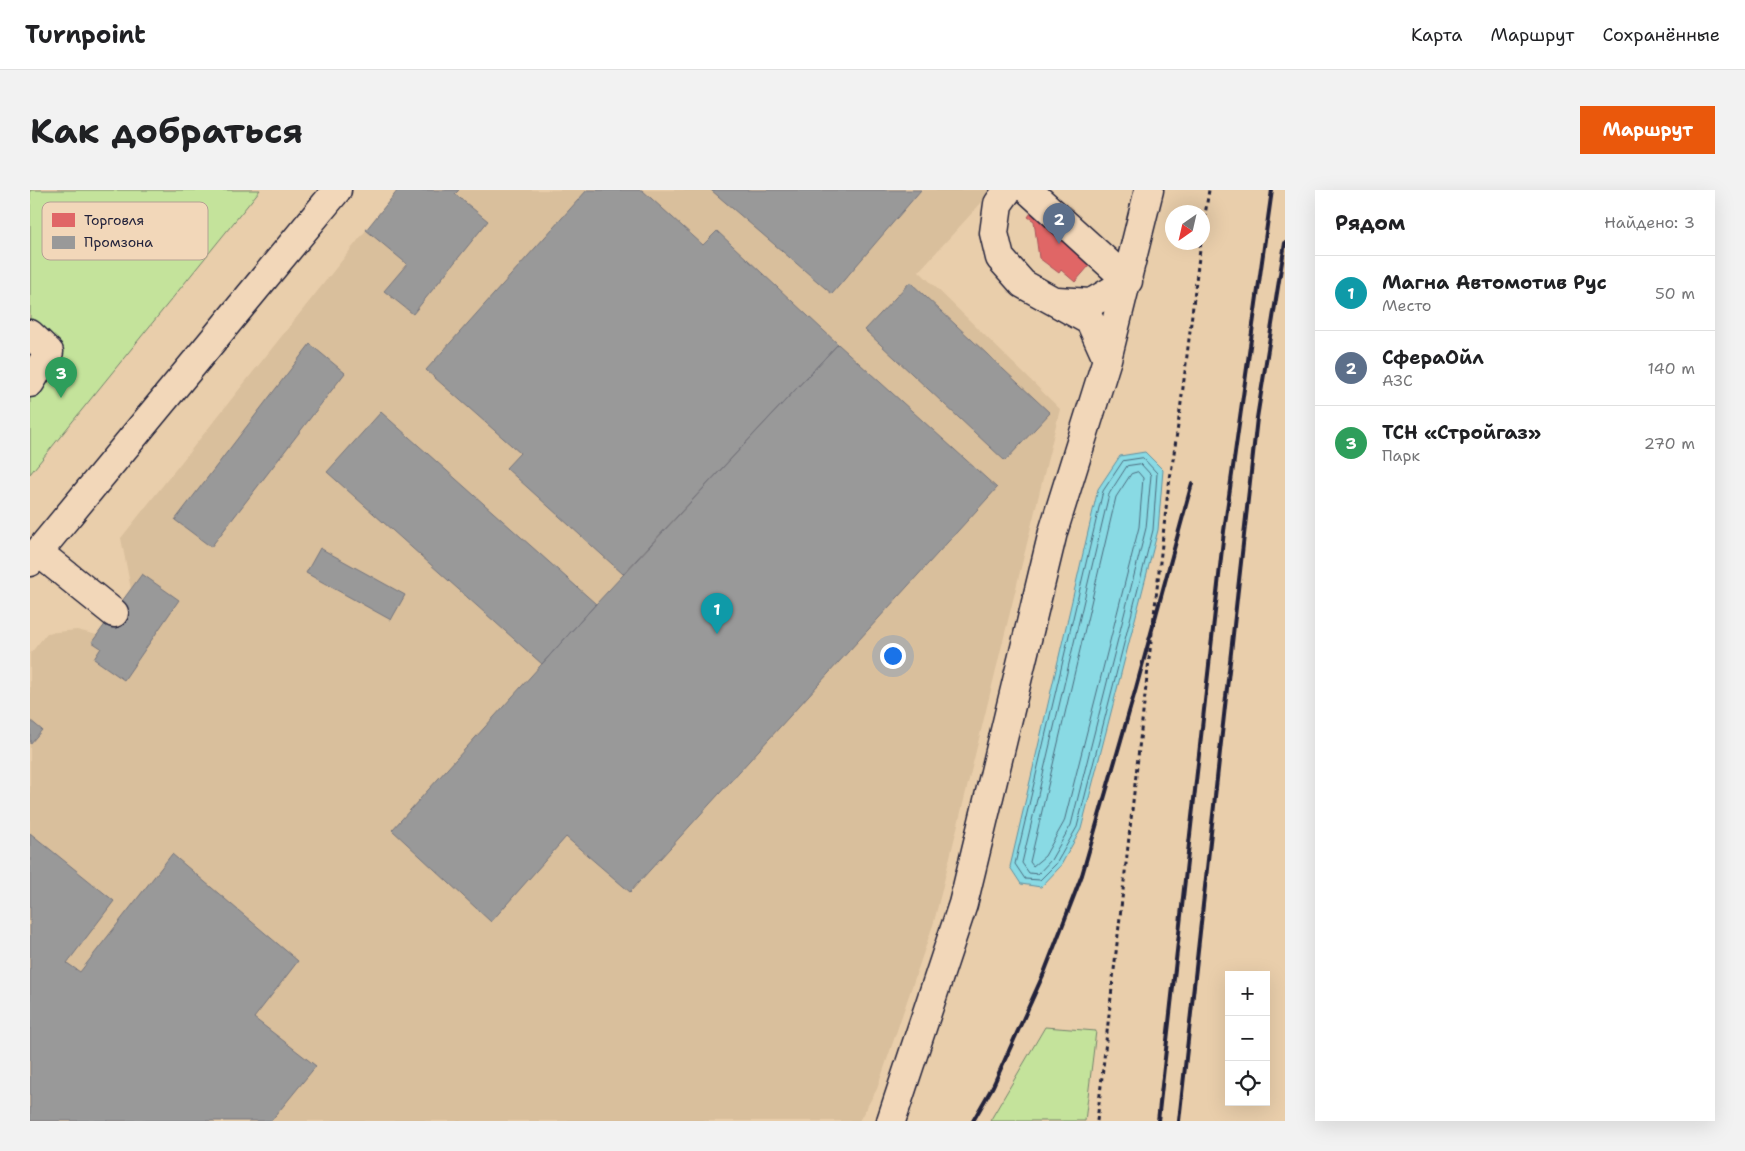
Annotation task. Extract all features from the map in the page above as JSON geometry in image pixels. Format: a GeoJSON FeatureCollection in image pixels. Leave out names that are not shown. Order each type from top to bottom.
{"type":"FeatureCollection","features":[{"type":"Feature","properties":{"kind":"street"},"geometry":{"type":"LineString","coordinates":[[114,612],[34,557],[337,190]]}},
{"type":"Feature","properties":{"kind":"street"},"geometry":{"type":"LineString","coordinates":[[1008,190],[998,204],[994,233],[1000,258],[1022,284],[1090,321],[1107,359]]}},
{"type":"Feature","properties":{"kind":"street"},"geometry":{"type":"LineString","coordinates":[[1028,190],[1128,281]]}},
{"type":"Feature","properties":{"kind":"street"},"geometry":{"type":"LineString","coordinates":[[891,1121],[963,904],[1053,532],[1107,359],[1128,281],[1149,190]]}},
{"type":"Feature","properties":{"kind":"street"},"geometry":{"type":"LineString","coordinates":[[1053,301],[1091,303],[1128,281]]}},
{"type":"Feature","properties":{"kind":"street"},"geometry":{"type":"LineString","coordinates":[[30,334],[49,352],[30,383]]}},
{"type":"Feature","properties":{"kind":"path"},"geometry":{"type":"LineString","coordinates":[[1207,205],[1209,190]]}},
{"type":"Feature","properties":{"kind":"path"},"geometry":{"type":"LineString","coordinates":[[1097,1121],[1168,491],[1179,425],[1200,250]]}},
{"type":"Feature","properties":{"kind":"shaded area"},"geometry":{"type":"Polygon","coordinates":[[[398,190],[993,190],[919,271],[1060,409],[934,922],[877,1089],[859,1121],[30,1121],[30,654],[47,633],[77,630],[97,635],[131,589],[121,538],[398,190]]]}},
{"type":"Feature","properties":{"kind":"green space"},"geometry":{"type":"Polygon","coordinates":[[[30,190],[260,190],[208,254],[208,202],[42,202],[42,260],[203,260],[30,474],[30,190]]]}},
{"type":"Feature","properties":{"kind":"green space"},"geometry":{"type":"Polygon","coordinates":[[[1045,1027],[1096,1031],[1085,1121],[990,1121],[1045,1027]]]}},
{"type":"Feature","properties":{"kind":"water"},"geometry":{"type":"Polygon","coordinates":[[[1145,452],[1163,470],[1158,530],[1081,829],[1060,867],[1041,887],[1021,884],[1010,867],[1098,489],[1120,456],[1145,452]]]}},
{"type":"Feature","properties":{"kind":"building: Торговля"},"geometry":{"type":"Polygon","coordinates":[[[1036,206],[1095,259],[1075,282],[1061,270],[1059,273],[1039,258],[1034,221],[1028,217],[1036,206]]]}},
{"type":"Feature","properties":{"kind":"building: Промзона"},"geometry":{"type":"Polygon","coordinates":[[[398,190],[459,190],[455,194],[488,221],[413,314],[384,291],[407,264],[366,230],[398,190]]]}},
{"type":"Feature","properties":{"kind":"building: Промзона"},"geometry":{"type":"Polygon","coordinates":[[[587,190],[642,190],[703,245],[717,231],[838,344],[623,574],[506,468],[520,453],[426,370],[587,190]]]}},
{"type":"Feature","properties":{"kind":"building: Промзона"},"geometry":{"type":"Polygon","coordinates":[[[711,190],[921,190],[832,294],[711,190]]]}},
{"type":"Feature","properties":{"kind":"building: Промзона"},"geometry":{"type":"Polygon","coordinates":[[[910,282],[1050,413],[1005,461],[865,330],[910,282]]]}},
{"type":"Feature","properties":{"kind":"building: Промзона"},"geometry":{"type":"Polygon","coordinates":[[[310,344],[345,373],[211,547],[175,520],[310,344]]]}},
{"type":"Feature","properties":{"kind":"building: Промзона"},"geometry":{"type":"Polygon","coordinates":[[[838,344],[997,488],[630,892],[566,837],[491,922],[392,830],[596,604],[838,344]]]}},
{"type":"Feature","properties":{"kind":"building: Промзона"},"geometry":{"type":"Polygon","coordinates":[[[381,412],[596,604],[542,664],[327,472],[381,412]]]}},
{"type":"Feature","properties":{"kind":"building: Промзона"},"geometry":{"type":"Polygon","coordinates":[[[320,548],[405,595],[391,620],[306,573],[320,548]]]}},
{"type":"Feature","properties":{"kind":"building: Промзона"},"geometry":{"type":"Polygon","coordinates":[[[142,574],[179,600],[124,680],[94,659],[101,648],[92,642],[142,574]]]}},
{"type":"Feature","properties":{"kind":"building: Промзона"},"geometry":{"type":"Polygon","coordinates":[[[30,720],[42,730],[30,744],[30,720]]]}},
{"type":"Feature","properties":{"kind":"building: Промзона"},"geometry":{"type":"Polygon","coordinates":[[[30,833],[114,901],[67,963],[80,972],[172,854],[298,961],[254,1018],[316,1066],[271,1121],[30,1121],[30,833]]]}},
{"type":"Feature","properties":{"kind":"railway"},"geometry":{"type":"LineString","coordinates":[[1158,1121],[1224,531],[1272,190]]}},
{"type":"Feature","properties":{"kind":"railway"},"geometry":{"type":"LineString","coordinates":[[1179,1121],[1257,418],[1285,243]]}},
{"type":"Feature","properties":{"kind":"railway"},"geometry":{"type":"LineString","coordinates":[[973,1121],[993,1086],[1044,973],[1082,875],[1192,483]]}},
{"type":"Feature","properties":{"kind":"place","name":"СфераОйл"},"geometry":{"type":"Point","coordinates":[1059,244]}},
{"type":"Feature","properties":{"kind":"place","name":"ТСН «Стройгаз»"},"geometry":{"type":"Point","coordinates":[61,398]}},
{"type":"Feature","properties":{"kind":"place","name":"Магна Автомотив Рус"},"geometry":{"type":"Point","coordinates":[717,634]}}]}
